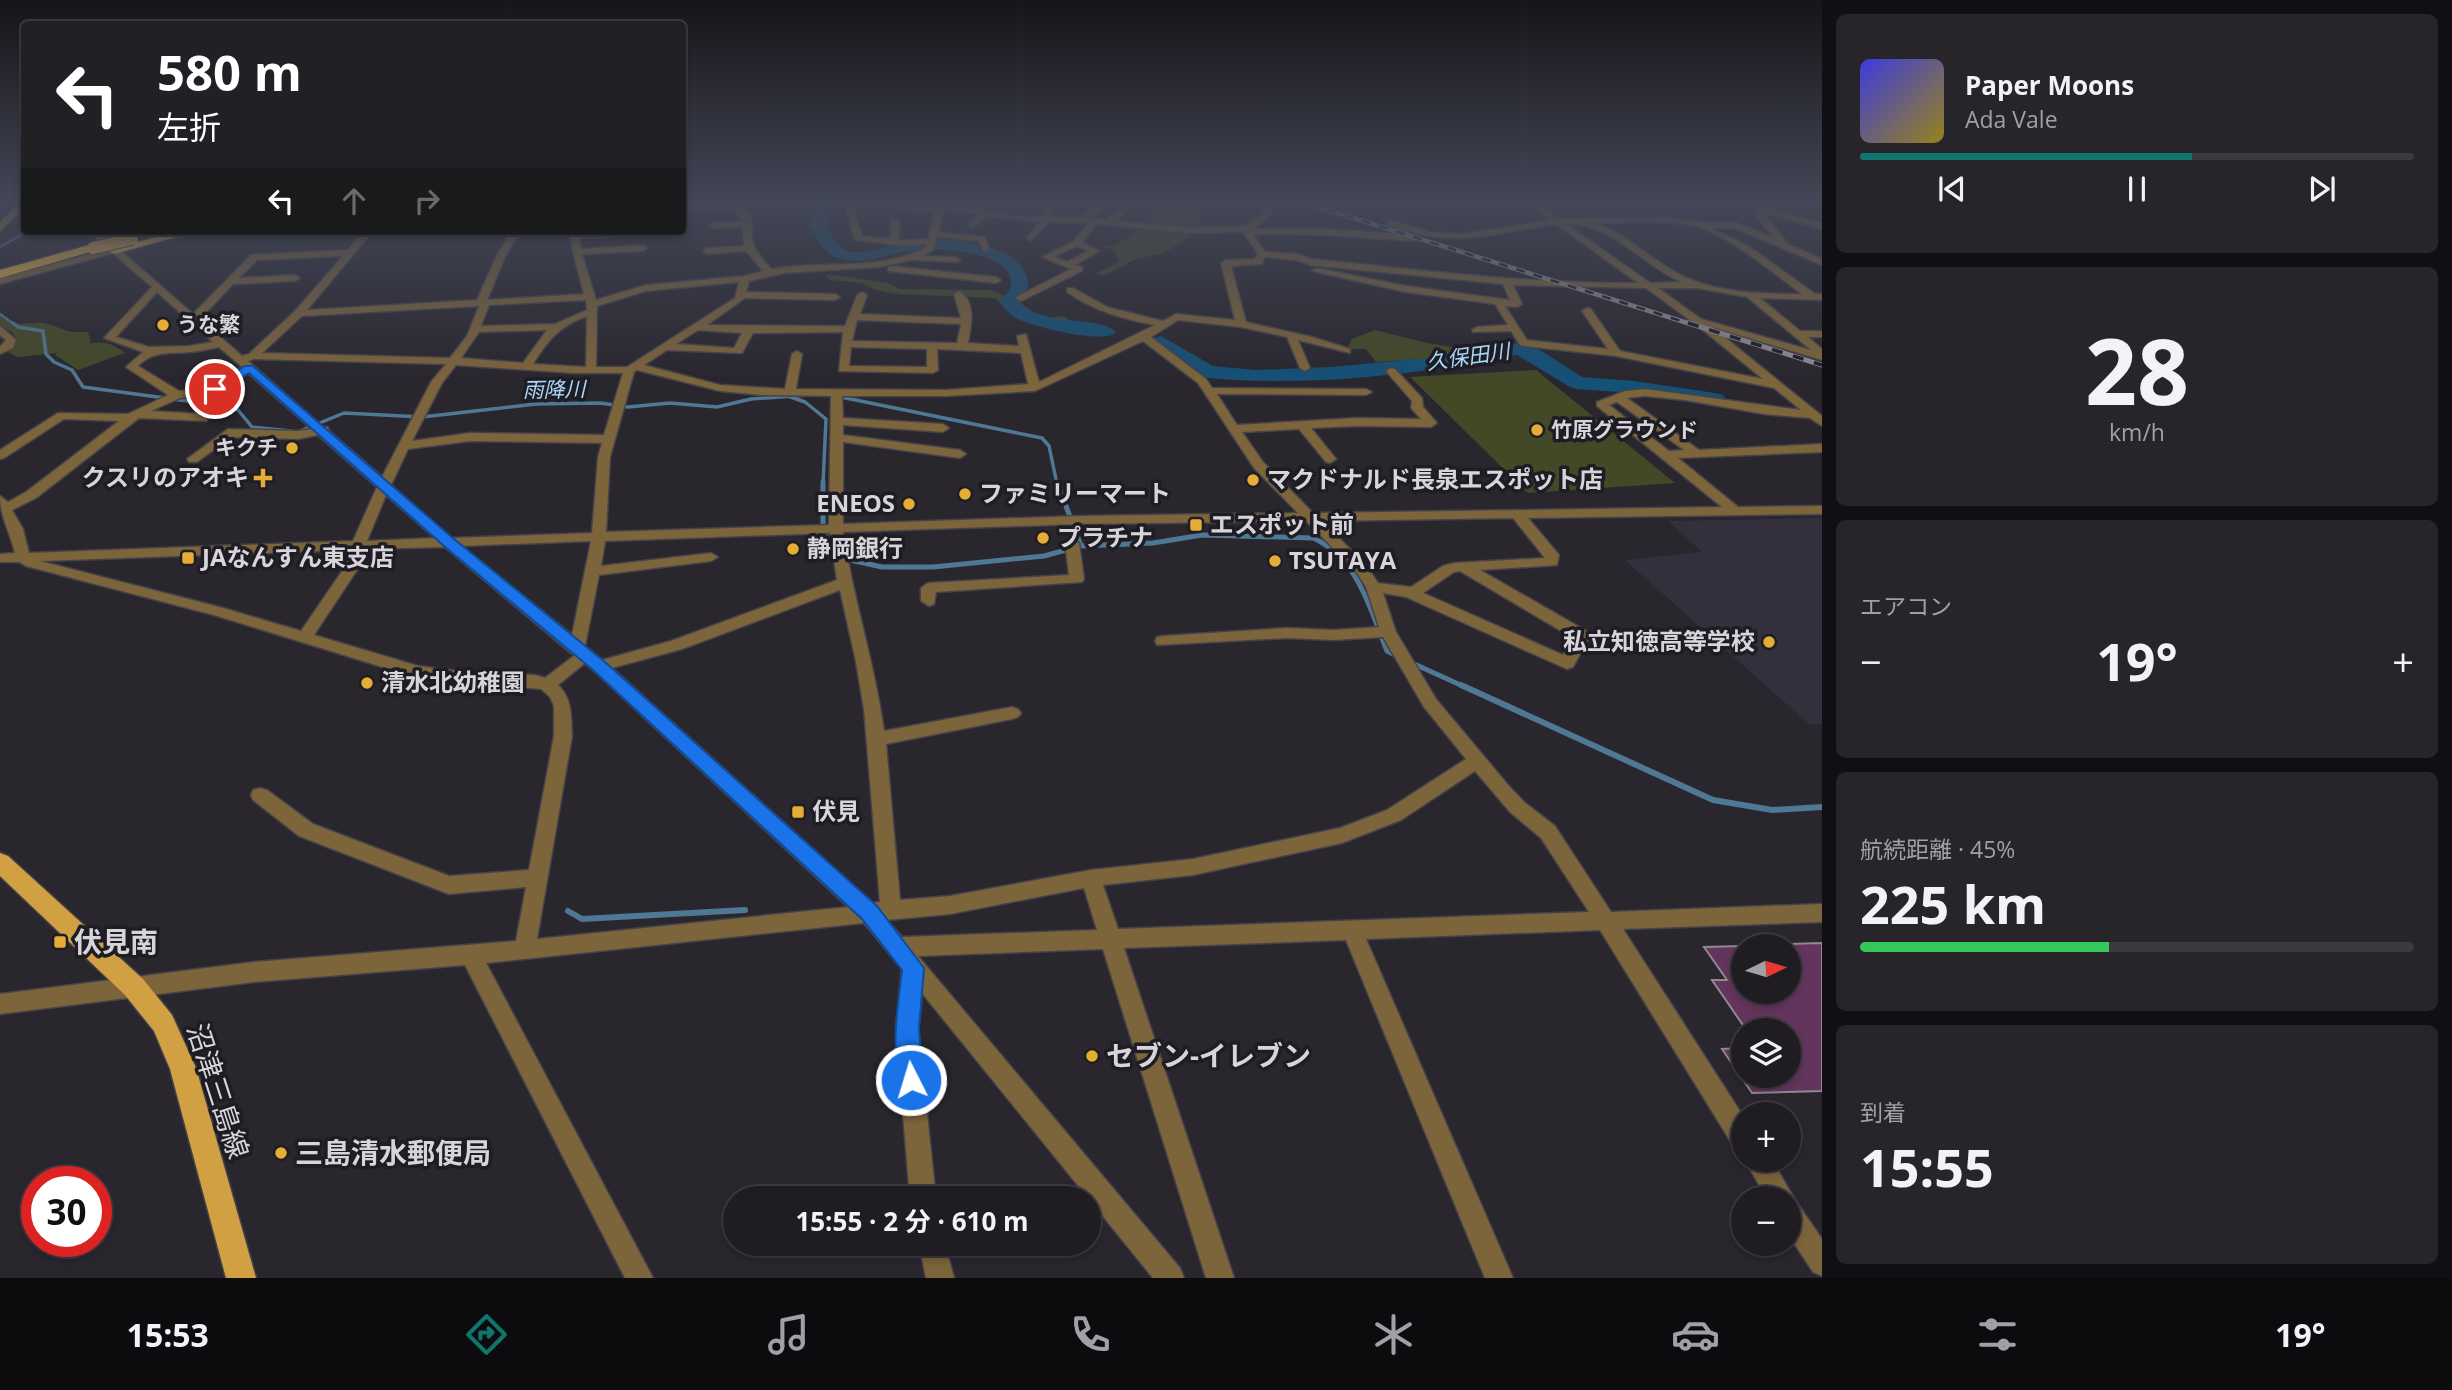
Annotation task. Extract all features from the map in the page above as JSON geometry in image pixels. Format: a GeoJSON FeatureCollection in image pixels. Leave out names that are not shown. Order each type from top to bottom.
{"type":"FeatureCollection","features":[{"type":"Feature","properties":{"kind":"highway"},"geometry":{"type":"LineString","coordinates":[[0,266],[25,259]]}},
{"type":"Feature","properties":{"kind":"highway"},"geometry":{"type":"LineString","coordinates":[[0,274],[40,259]]}},
{"type":"Feature","properties":{"kind":"main road","name":"沼津三島線"},"geometry":{"type":"LineString","coordinates":[[0,862],[134,987],[163,1023],[183,1068],[241,1278]]}},
{"type":"Feature","properties":{"kind":"street"},"geometry":{"type":"LineString","coordinates":[[0,281],[62,259]]}},
{"type":"Feature","properties":{"kind":"street"},"geometry":{"type":"LineString","coordinates":[[134,259],[158,287],[449,542],[587,657],[869,913],[1170,1278]]}},
{"type":"Feature","properties":{"kind":"street"},"geometry":{"type":"LineString","coordinates":[[194,319],[252,259]]}},
{"type":"Feature","properties":{"kind":"street"},"geometry":{"type":"LineString","coordinates":[[156,350],[142,356],[131,367],[149,376],[158,387],[178,394],[208,393],[249,365],[299,313],[345,259]]}},
{"type":"Feature","properties":{"kind":"street"},"geometry":{"type":"LineString","coordinates":[[304,637],[354,564],[358,546],[403,446],[437,382],[456,361],[473,333],[499,259]]}},
{"type":"Feature","properties":{"kind":"street"},"geometry":{"type":"LineString","coordinates":[[579,259],[590,304],[591,369]]}},
{"type":"Feature","properties":{"kind":"street"},"geometry":{"type":"LineString","coordinates":[[757,259],[768,271]]}},
{"type":"Feature","properties":{"kind":"street"},"geometry":{"type":"LineString","coordinates":[[878,266],[911,259]]}},
{"type":"Feature","properties":{"kind":"street"},"geometry":{"type":"LineString","coordinates":[[927,259],[955,260]]}},
{"type":"Feature","properties":{"kind":"street"},"geometry":{"type":"LineString","coordinates":[[1021,298],[1039,286],[1052,284],[1079,269],[1050,259]]}},
{"type":"Feature","properties":{"kind":"street"},"geometry":{"type":"LineString","coordinates":[[1067,265],[1080,259]]}},
{"type":"Feature","properties":{"kind":"street"},"geometry":{"type":"LineString","coordinates":[[1241,324],[1226,263],[1259,262],[1260,259]]}},
{"type":"Feature","properties":{"kind":"street"},"geometry":{"type":"LineString","coordinates":[[1300,259],[1313,271],[1406,289],[1517,304],[1507,282]]}},
{"type":"Feature","properties":{"kind":"street"},"geometry":{"type":"LineString","coordinates":[[1302,259],[1310,262],[1507,282],[1587,286],[1696,285],[1818,298]]}},
{"type":"Feature","properties":{"kind":"street"},"geometry":{"type":"LineString","coordinates":[[1607,259],[1691,317],[1817,418]]}},
{"type":"Feature","properties":{"kind":"street"},"geometry":{"type":"LineString","coordinates":[[1648,259],[1676,277],[1696,285]]}},
{"type":"Feature","properties":{"kind":"street"},"geometry":{"type":"LineString","coordinates":[[1761,259],[1818,298]]}},
{"type":"Feature","properties":{"kind":"street"},"geometry":{"type":"LineString","coordinates":[[299,313],[483,302],[590,304],[611,301],[639,289],[744,279],[768,271],[826,266],[878,266],[961,278],[996,280]]}},
{"type":"Feature","properties":{"kind":"street"},"geometry":{"type":"LineString","coordinates":[[688,269],[691,284]]}},
{"type":"Feature","properties":{"kind":"street"},"geometry":{"type":"LineString","coordinates":[[231,281],[295,278]]}},
{"type":"Feature","properties":{"kind":"street"},"geometry":{"type":"LineString","coordinates":[[587,657],[601,473],[608,439],[633,368],[734,303],[742,295],[744,279]]}},
{"type":"Feature","properties":{"kind":"street"},"geometry":{"type":"LineString","coordinates":[[158,287],[109,338],[122,340],[139,349],[156,350],[223,344]]}},
{"type":"Feature","properties":{"kind":"street"},"geometry":{"type":"LineString","coordinates":[[1070,290],[1088,304],[1117,315],[1164,324]]}},
{"type":"Feature","properties":{"kind":"street"},"geometry":{"type":"LineString","coordinates":[[1748,292],[1822,355]]}},
{"type":"Feature","properties":{"kind":"street"},"geometry":{"type":"LineString","coordinates":[[959,294],[967,306],[968,321],[962,345]]}},
{"type":"Feature","properties":{"kind":"street"},"geometry":{"type":"LineString","coordinates":[[742,295],[835,297]]}},
{"type":"Feature","properties":{"kind":"street"},"geometry":{"type":"LineString","coordinates":[[862,295],[849,329],[843,369],[933,370],[932,345]]}},
{"type":"Feature","properties":{"kind":"street"},"geometry":{"type":"LineString","coordinates":[[1498,302],[1524,343],[1616,353],[1776,385]]}},
{"type":"Feature","properties":{"kind":"street"},"geometry":{"type":"LineString","coordinates":[[526,367],[550,331],[590,304]]}},
{"type":"Feature","properties":{"kind":"street"},"geometry":{"type":"LineString","coordinates":[[1587,311],[1616,353]]}},
{"type":"Feature","properties":{"kind":"street"},"geometry":{"type":"LineString","coordinates":[[853,317],[968,321]]}},
{"type":"Feature","properties":{"kind":"street"},"geometry":{"type":"LineString","coordinates":[[249,365],[456,361],[526,367],[633,368],[720,388],[790,393],[967,392],[1035,388],[1144,337],[1176,317],[1241,324],[1346,351]]}},
{"type":"Feature","properties":{"kind":"street"},"geometry":{"type":"LineString","coordinates":[[1691,317],[1822,355]]}},
{"type":"Feature","properties":{"kind":"street"},"geometry":{"type":"LineString","coordinates":[[695,327],[749,330],[849,329]]}},
{"type":"Feature","properties":{"kind":"street"},"geometry":{"type":"LineString","coordinates":[[1477,330],[1514,328]]}},
{"type":"Feature","properties":{"kind":"street"},"geometry":{"type":"LineString","coordinates":[[0,330],[11,340],[9,346],[0,351]]}},
{"type":"Feature","properties":{"kind":"street"},"geometry":{"type":"LineString","coordinates":[[667,347],[738,351],[749,330]]}},
{"type":"Feature","properties":{"kind":"street"},"geometry":{"type":"LineString","coordinates":[[473,333],[550,331]]}},
{"type":"Feature","properties":{"kind":"street"},"geometry":{"type":"LineString","coordinates":[[1797,334],[1822,334]]}},
{"type":"Feature","properties":{"kind":"street"},"geometry":{"type":"LineString","coordinates":[[1291,335],[1304,368]]}},
{"type":"Feature","properties":{"kind":"street"},"geometry":{"type":"LineString","coordinates":[[1022,336],[1035,388]]}},
{"type":"Feature","properties":{"kind":"street"},"geometry":{"type":"LineString","coordinates":[[1144,337],[1202,381],[1258,465],[1347,552],[1373,587],[1388,632],[1430,703],[1517,807],[1548,832],[1731,1119]]}},
{"type":"Feature","properties":{"kind":"street"},"geometry":{"type":"LineString","coordinates":[[846,344],[962,345],[1025,350]]}},
{"type":"Feature","properties":{"kind":"street"},"geometry":{"type":"LineString","coordinates":[[790,393],[797,354]]}},
{"type":"Feature","properties":{"kind":"street"},"geometry":{"type":"LineString","coordinates":[[249,365],[275,370]]}},
{"type":"Feature","properties":{"kind":"street"},"geometry":{"type":"LineString","coordinates":[[1232,429],[1357,422],[1430,423],[1416,408],[1418,400],[1391,371]]}},
{"type":"Feature","properties":{"kind":"street"},"geometry":{"type":"LineString","coordinates":[[967,392],[968,376]]}},
{"type":"Feature","properties":{"kind":"street"},"geometry":{"type":"LineString","coordinates":[[836,391],[836,529],[845,583],[868,679],[891,909]]}},
{"type":"Feature","properties":{"kind":"street"},"geometry":{"type":"LineString","coordinates":[[1207,391],[1366,392]]}},
{"type":"Feature","properties":{"kind":"street"},"geometry":{"type":"LineString","coordinates":[[1735,511],[1601,404],[1623,394],[1653,393],[1817,418]]}},
{"type":"Feature","properties":{"kind":"street"},"geometry":{"type":"LineString","coordinates":[[178,394],[132,416],[31,495],[3,504],[16,529],[23,558],[31,564],[218,611],[418,672],[465,678],[518,678],[547,685],[557,694],[562,706],[563,736],[525,947]]}},
{"type":"Feature","properties":{"kind":"street"},"geometry":{"type":"LineString","coordinates":[[1618,397],[1695,453]]}},
{"type":"Feature","properties":{"kind":"street"},"geometry":{"type":"LineString","coordinates":[[0,455],[62,415],[203,418]]}},
{"type":"Feature","properties":{"kind":"street"},"geometry":{"type":"LineString","coordinates":[[838,421],[943,428]]}},
{"type":"Feature","properties":{"kind":"street"},"geometry":{"type":"LineString","coordinates":[[1304,427],[1330,459]]}},
{"type":"Feature","properties":{"kind":"street"},"geometry":{"type":"LineString","coordinates":[[193,459],[228,433],[298,435],[324,430]]}},
{"type":"Feature","properties":{"kind":"street"},"geometry":{"type":"LineString","coordinates":[[403,446],[470,437],[608,439]]}},
{"type":"Feature","properties":{"kind":"street"},"geometry":{"type":"LineString","coordinates":[[837,438],[929,445],[960,454]]}},
{"type":"Feature","properties":{"kind":"street"},"geometry":{"type":"LineString","coordinates":[[1666,455],[1822,448]]}},
{"type":"Feature","properties":{"kind":"street"},"geometry":{"type":"LineString","coordinates":[[0,558],[1073,520],[1822,510]]}},
{"type":"Feature","properties":{"kind":"street"},"geometry":{"type":"LineString","coordinates":[[1408,592],[1417,590],[1443,571],[1462,565],[1552,562],[1552,555],[1517,514]]}},
{"type":"Feature","properties":{"kind":"street"},"geometry":{"type":"LineString","coordinates":[[929,601],[928,588],[1077,579],[1072,542]]}},
{"type":"Feature","properties":{"kind":"street"},"geometry":{"type":"LineString","coordinates":[[593,571],[711,557]]}},
{"type":"Feature","properties":{"kind":"street"},"geometry":{"type":"LineString","coordinates":[[1373,587],[1408,592],[1567,663],[1582,636],[1462,565]]}},
{"type":"Feature","properties":{"kind":"street"},"geometry":{"type":"LineString","coordinates":[[547,685],[587,657],[676,645],[845,583]]}},
{"type":"Feature","properties":{"kind":"street"},"geometry":{"type":"LineString","coordinates":[[1163,640],[1287,633],[1334,635],[1388,632]]}},
{"type":"Feature","properties":{"kind":"street"},"geometry":{"type":"LineString","coordinates":[[875,739],[1012,713]]}},
{"type":"Feature","properties":{"kind":"street"},"geometry":{"type":"LineString","coordinates":[[0,1004],[254,972],[471,955],[525,947],[869,913],[990,899],[1091,878],[1193,867],[1342,835],[1394,816],[1478,760]]}},
{"type":"Feature","properties":{"kind":"street"},"geometry":{"type":"LineString","coordinates":[[260,795],[306,830],[449,885],[538,878]]}},
{"type":"Feature","properties":{"kind":"street"},"geometry":{"type":"LineString","coordinates":[[1091,878],[1220,1278]]}},
{"type":"Feature","properties":{"kind":"street"},"geometry":{"type":"LineString","coordinates":[[897,947],[1822,914]]}},
{"type":"Feature","properties":{"kind":"street"},"geometry":{"type":"LineString","coordinates":[[1352,930],[1499,1278]]}},
{"type":"Feature","properties":{"kind":"street"},"geometry":{"type":"LineString","coordinates":[[471,955],[639,1278]]}},
{"type":"Feature","properties":{"kind":"street"},"geometry":{"type":"LineString","coordinates":[[913,968],[907,1029],[922,1186]]}},
{"type":"Feature","properties":{"kind":"street"},"geometry":{"type":"LineString","coordinates":[[1801,1230],[1822,1263]]}},
{"type":"Feature","properties":{"kind":"street"},"geometry":{"type":"LineString","coordinates":[[935,1256],[940,1278]]}},
{"type":"Feature","properties":{"kind":"shaded area","name":"私立知徳高等学校"},"geometry":{"type":"Polygon","coordinates":[[[1822,518],[1822,724],[1810,725],[1625,560],[1702,552],[1668,521],[1822,518]]]}},
{"type":"Feature","properties":{"kind":"green space"},"geometry":{"type":"Polygon","coordinates":[[[1139,259],[1104,276],[1096,274],[1114,264],[1119,260],[1139,259]]]}},
{"type":"Feature","properties":{"kind":"green space"},"geometry":{"type":"Polygon","coordinates":[[[826,274],[889,283],[900,289],[990,290],[1005,296],[1012,306],[1022,313],[1045,322],[1057,316],[1067,317],[1072,331],[1030,322],[995,298],[896,294],[876,290],[862,283],[829,280],[826,274]]]}},
{"type":"Feature","properties":{"kind":"green space"},"geometry":{"type":"Polygon","coordinates":[[[0,315],[15,323],[44,323],[68,331],[88,332],[91,342],[89,344],[108,344],[125,353],[78,370],[55,355],[57,353],[17,357],[8,352],[17,340],[12,332],[0,326],[0,315]]]}},
{"type":"Feature","properties":{"kind":"green space"},"geometry":{"type":"Polygon","coordinates":[[[1375,330],[1427,343],[1476,351],[1469,356],[1376,362],[1366,349],[1347,349],[1352,339],[1375,330]]]}},
{"type":"Feature","properties":{"kind":"green space","name":"竹原グラウンド"},"geometry":{"type":"Polygon","coordinates":[[[1536,370],[1675,483],[1528,493],[1410,377],[1536,370]]]}},
{"type":"Feature","properties":{"kind":"building"},"geometry":{"type":"Polygon","coordinates":[[[1822,943],[1822,1091],[1752,1093],[1749,1088],[1801,1088],[1801,1018],[1738,1018],[1712,980],[1727,980],[1704,947],[1731,946],[1731,1004],[1801,1004],[1801,944],[1822,943]]]}},
{"type":"Feature","properties":{"kind":"building"},"geometry":{"type":"Polygon","coordinates":[[[1722,1049],[1731,1049],[1731,1062],[1722,1049]]]}},
{"type":"Feature","properties":{"kind":"waterway","name":"久保田川"},"geometry":{"type":"LineString","coordinates":[[1001,259],[1010,263],[1018,273],[1020,285],[1009,302],[1016,310],[1039,321],[1106,332]]}},
{"type":"Feature","properties":{"kind":"waterway","name":"雨降川"},"geometry":{"type":"LineString","coordinates":[[0,314],[15,325]]}},
{"type":"Feature","properties":{"kind":"waterway","name":"雨降川"},"geometry":{"type":"LineString","coordinates":[[13,323],[18,327],[43,331],[46,354],[54,362],[72,370],[83,387],[225,406],[238,410],[252,427],[291,431]]}},
{"type":"Feature","properties":{"kind":"waterway","name":"久保田川"},"geometry":{"type":"LineString","coordinates":[[1161,342],[1208,372],[1256,376],[1331,373],[1449,362],[1517,349],[1530,352],[1577,383],[1634,387],[1715,400]]}},
{"type":"Feature","properties":{"kind":"waterway","name":"雨降川"},"geometry":{"type":"LineString","coordinates":[[789,396],[809,395]]}},
{"type":"Feature","properties":{"kind":"waterway","name":"雨降川"},"geometry":{"type":"LineString","coordinates":[[300,431],[344,413],[422,417],[536,404],[600,403],[628,407],[670,403],[717,407],[751,399],[789,396]]}},
{"type":"Feature","properties":{"kind":"waterway"},"geometry":{"type":"LineString","coordinates":[[789,396],[805,402],[826,419],[823,484]]}},
{"type":"Feature","properties":{"kind":"waterway","name":"雨降川"},"geometry":{"type":"LineString","coordinates":[[836,396],[1042,438],[1049,446],[1057,484]]}},
{"type":"Feature","properties":{"kind":"waterway","name":"雨降川"},"geometry":{"type":"LineString","coordinates":[[1057,482],[1081,546]]}},
{"type":"Feature","properties":{"kind":"waterway"},"geometry":{"type":"LineString","coordinates":[[823,484],[823,529],[832,556],[882,567],[933,567],[1044,556],[1081,546]]}},
{"type":"Feature","properties":{"kind":"waterway"},"geometry":{"type":"LineString","coordinates":[[1081,546],[1153,543],[1202,535],[1313,538],[1328,547],[1352,571],[1368,602],[1387,651],[1399,657]]}},
{"type":"Feature","properties":{"kind":"waterway"},"geometry":{"type":"LineString","coordinates":[[1412,663],[1465,687]]}},
{"type":"Feature","properties":{"kind":"waterway"},"geometry":{"type":"LineString","coordinates":[[1461,685],[1713,800],[1772,810],[1822,807]]}},
{"type":"Feature","properties":{"kind":"waterway"},"geometry":{"type":"LineString","coordinates":[[568,911],[582,919],[745,910]]}},
{"type":"Feature","properties":{"kind":"railway"},"geometry":{"type":"LineString","coordinates":[[1483,259],[1694,325]]}},
{"type":"Feature","properties":{"kind":"railway"},"geometry":{"type":"LineString","coordinates":[[1688,323],[1822,365]]}},
{"type":"Feature","properties":{"kind":"place","name":"うな繁"},"geometry":{"type":"Point","coordinates":[163,325]}},
{"type":"Feature","properties":{"kind":"place","name":"竹原グラウンド"},"geometry":{"type":"Point","coordinates":[1537,430]}},
{"type":"Feature","properties":{"kind":"place","name":"キクチ"},"geometry":{"type":"Point","coordinates":[292,448]}},
{"type":"Feature","properties":{"kind":"place","name":"クスリのアオキ"},"geometry":{"type":"Point","coordinates":[263,478]}},
{"type":"Feature","properties":{"kind":"place","name":"マクドナルド長泉エスポット店"},"geometry":{"type":"Point","coordinates":[1253,480]}},
{"type":"Feature","properties":{"kind":"place","name":"ファミリーマート"},"geometry":{"type":"Point","coordinates":[965,494]}},
{"type":"Feature","properties":{"kind":"place","name":"ENEOS"},"geometry":{"type":"Point","coordinates":[909,504]}},
{"type":"Feature","properties":{"kind":"place","name":"エスポット前"},"geometry":{"type":"Point","coordinates":[1196,525]}},
{"type":"Feature","properties":{"kind":"place","name":"プラチナ"},"geometry":{"type":"Point","coordinates":[1043,538]}},
{"type":"Feature","properties":{"kind":"place","name":"静岡銀行"},"geometry":{"type":"Point","coordinates":[793,549]}},
{"type":"Feature","properties":{"kind":"place","name":"JAなんすん東支店"},"geometry":{"type":"Point","coordinates":[188,558]}},
{"type":"Feature","properties":{"kind":"place","name":"TSUTAYA"},"geometry":{"type":"Point","coordinates":[1275,561]}},
{"type":"Feature","properties":{"kind":"place","name":"私立知徳高等学校"},"geometry":{"type":"Point","coordinates":[1769,642]}},
{"type":"Feature","properties":{"kind":"place","name":"清水北幼稚園"},"geometry":{"type":"Point","coordinates":[367,683]}},
{"type":"Feature","properties":{"kind":"place","name":"伏見"},"geometry":{"type":"Point","coordinates":[798,812]}},
{"type":"Feature","properties":{"kind":"place","name":"伏見南"},"geometry":{"type":"Point","coordinates":[60,942]}},
{"type":"Feature","properties":{"kind":"place","name":"セブン-イレブン"},"geometry":{"type":"Point","coordinates":[1092,1056]}},
{"type":"Feature","properties":{"kind":"place","name":"三島清水郵便局"},"geometry":{"type":"Point","coordinates":[281,1153]}},
{"type":"Feature","properties":{"kind":"route"},"geometry":{"type":"LineString","coordinates":[[215,389],[249,368],[324,430],[449,542],[599,666],[717,771],[869,913],[913,968],[907,1029],[911,1080]]}}]}
